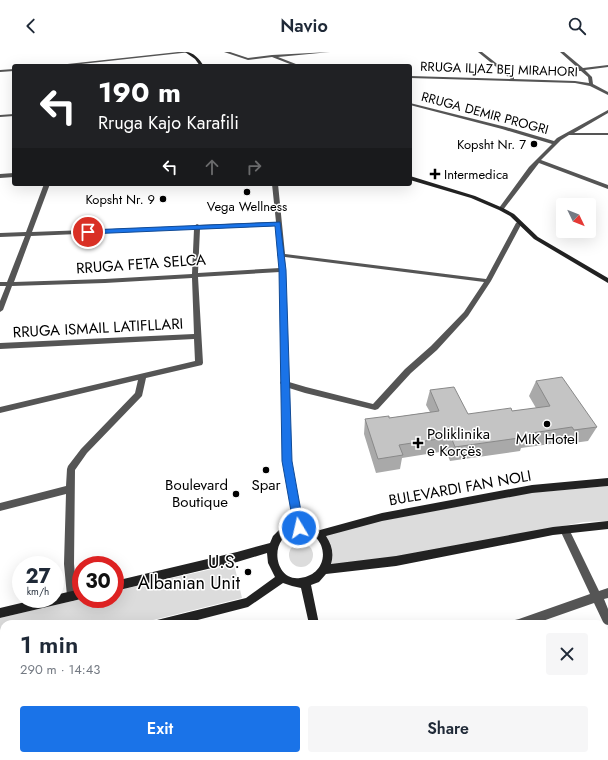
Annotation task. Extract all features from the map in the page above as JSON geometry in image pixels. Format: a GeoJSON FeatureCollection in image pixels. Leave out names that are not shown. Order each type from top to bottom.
{"type":"FeatureCollection","features":[{"type":"Feature","properties":{"kind":"main road"},"geometry":{"type":"LineString","coordinates":[[188,52],[196,58],[200,64]]}},
{"type":"Feature","properties":{"kind":"main road"},"geometry":{"type":"LineString","coordinates":[[412,179],[473,197],[501,209],[512,215],[536,238],[608,280]]}},
{"type":"Feature","properties":{"kind":"main road","name":"BULEVARDI FAN NOLI"},"geometry":{"type":"LineString","coordinates":[[319,534],[382,517],[532,489],[608,482]]}},
{"type":"Feature","properties":{"kind":"main road"},"geometry":{"type":"LineString","coordinates":[[324,570],[396,561],[565,530],[608,525]]}},
{"type":"Feature","properties":{"kind":"main road"},"geometry":{"type":"LineString","coordinates":[[299,528],[313,530],[319,534],[324,539],[329,551],[327,564],[324,570],[312,579],[298,582],[284,577],[274,567],[271,560],[272,547],[275,541],[285,532],[299,528]]}},
{"type":"Feature","properties":{"kind":"main road"},"geometry":{"type":"LineString","coordinates":[[124,584],[237,558],[272,547]]}},
{"type":"Feature","properties":{"kind":"main road"},"geometry":{"type":"LineString","coordinates":[[177,620],[248,602],[284,577]]}},
{"type":"Feature","properties":{"kind":"main road"},"geometry":{"type":"LineString","coordinates":[[305,581],[313,620]]}},
{"type":"Feature","properties":{"kind":"main road"},"geometry":{"type":"LineString","coordinates":[[0,613],[72,596]]}},
{"type":"Feature","properties":{"kind":"street"},"geometry":{"type":"LineString","coordinates":[[82,64],[188,52]]}},
{"type":"Feature","properties":{"kind":"street"},"geometry":{"type":"LineString","coordinates":[[226,52],[248,59],[328,52]]}},
{"type":"Feature","properties":{"kind":"street"},"geometry":{"type":"LineString","coordinates":[[480,52],[513,78]]}},
{"type":"Feature","properties":{"kind":"street"},"geometry":{"type":"LineString","coordinates":[[562,52],[580,70],[590,77],[591,85]]}},
{"type":"Feature","properties":{"kind":"street"},"geometry":{"type":"LineString","coordinates":[[272,56],[294,64]]}},
{"type":"Feature","properties":{"kind":"street"},"geometry":{"type":"LineString","coordinates":[[126,64],[127,58]]}},
{"type":"Feature","properties":{"kind":"street"},"geometry":{"type":"LineString","coordinates":[[580,70],[608,66]]}},
{"type":"Feature","properties":{"kind":"street"},"geometry":{"type":"LineString","coordinates":[[0,71],[12,70]]}},
{"type":"Feature","properties":{"kind":"street","name":"RRUGA ILJAZ BEJ MIRAHORI"},"geometry":{"type":"LineString","coordinates":[[412,77],[513,78],[576,82],[591,85],[608,94]]}},
{"type":"Feature","properties":{"kind":"street","name":"RRUGA DEMIR PROGRI"},"geometry":{"type":"LineString","coordinates":[[412,105],[504,128],[555,143]]}},
{"type":"Feature","properties":{"kind":"street"},"geometry":{"type":"LineString","coordinates":[[501,209],[538,161],[555,143],[608,111]]}},
{"type":"Feature","properties":{"kind":"street"},"geometry":{"type":"LineString","coordinates":[[0,116],[12,115]]}},
{"type":"Feature","properties":{"kind":"street"},"geometry":{"type":"LineString","coordinates":[[567,135],[583,133],[608,134]]}},
{"type":"Feature","properties":{"kind":"street"},"geometry":{"type":"LineString","coordinates":[[538,161],[608,187]]}},
{"type":"Feature","properties":{"kind":"street"},"geometry":{"type":"LineString","coordinates":[[0,176],[12,175]]}},
{"type":"Feature","properties":{"kind":"street"},"geometry":{"type":"LineString","coordinates":[[0,310],[9,283],[30,234],[46,186]]}},
{"type":"Feature","properties":{"kind":"street"},"geometry":{"type":"LineString","coordinates":[[275,186],[282,270],[287,461],[299,528]]}},
{"type":"Feature","properties":{"kind":"street"},"geometry":{"type":"LineString","coordinates":[[284,383],[305,390],[375,407],[408,371],[434,348],[466,314],[488,281],[519,223]]}},
{"type":"Feature","properties":{"kind":"street"},"geometry":{"type":"LineString","coordinates":[[0,235],[197,226],[278,224]]}},
{"type":"Feature","properties":{"kind":"street"},"geometry":{"type":"LineString","coordinates":[[0,410],[199,362],[195,274],[197,226]]}},
{"type":"Feature","properties":{"kind":"street"},"geometry":{"type":"LineString","coordinates":[[280,255],[488,281]]}},
{"type":"Feature","properties":{"kind":"street","name":"RRUGA FETA SELCA"},"geometry":{"type":"LineString","coordinates":[[0,284],[105,281],[195,274],[282,270]]}},
{"type":"Feature","properties":{"kind":"street","name":"RRUGA ISMAIL LATIFLLARI"},"geometry":{"type":"LineString","coordinates":[[0,346],[198,336]]}},
{"type":"Feature","properties":{"kind":"street"},"geometry":{"type":"LineString","coordinates":[[72,576],[69,564],[69,476],[75,462],[139,394],[143,376]]}},
{"type":"Feature","properties":{"kind":"street"},"geometry":{"type":"LineString","coordinates":[[0,507],[70,489]]}},
{"type":"Feature","properties":{"kind":"street"},"geometry":{"type":"LineString","coordinates":[[565,530],[608,620]]}},
{"type":"Feature","properties":{"kind":"street"},"geometry":{"type":"LineString","coordinates":[[530,620],[596,596],[608,594]]}},
{"type":"Feature","properties":{"kind":"shaded area"},"geometry":{"type":"Polygon","coordinates":[[[608,486],[608,521],[584,522],[395,557],[332,566],[324,535],[369,523],[529,493],[608,486]]]}},
{"type":"Feature","properties":{"kind":"shaded area"},"geometry":{"type":"Polygon","coordinates":[[[301,543],[310,546],[313,555],[310,564],[301,567],[292,564],[289,555],[292,546],[301,543]]]}},
{"type":"Feature","properties":{"kind":"shaded area"},"geometry":{"type":"Polygon","coordinates":[[[234,564],[242,598],[153,620],[0,620],[0,618],[43,608],[64,608],[64,603],[72,601],[72,608],[124,608],[124,589],[234,564]]]}},
{"type":"Feature","properties":{"kind":"building"},"geometry":{"type":"Polygon","coordinates":[[[562,377],[597,427],[574,430],[572,427],[525,434],[526,437],[455,447],[451,437],[399,445],[403,455],[378,459],[365,419],[389,416],[389,418],[439,411],[430,390],[454,387],[468,414],[511,408],[512,411],[550,406],[536,381],[562,377]]]}},
{"type":"Feature","properties":{"kind":"place","name":"Kopsht Nr. 7"},"geometry":{"type":"Point","coordinates":[534,144]}},
{"type":"Feature","properties":{"kind":"place","name":"Intermedica"},"geometry":{"type":"Point","coordinates":[435,174]}},
{"type":"Feature","properties":{"kind":"place","name":"Vega Wellness"},"geometry":{"type":"Point","coordinates":[247,192]}},
{"type":"Feature","properties":{"kind":"place","name":"Kopsht Nr. 9"},"geometry":{"type":"Point","coordinates":[163,199]}},
{"type":"Feature","properties":{"kind":"place","name":"MIK Hotel"},"geometry":{"type":"Point","coordinates":[547,424]}},
{"type":"Feature","properties":{"kind":"place","name":"Poliklinika e Korçës"},"geometry":{"type":"Point","coordinates":[418,443]}},
{"type":"Feature","properties":{"kind":"place","name":"Spar"},"geometry":{"type":"Point","coordinates":[266,470]}},
{"type":"Feature","properties":{"kind":"place","name":"Boulevard Boutique"},"geometry":{"type":"Point","coordinates":[236,494]}},
{"type":"Feature","properties":{"kind":"place","name":"U.S. Albanian Unit"},"geometry":{"type":"Point","coordinates":[248,572]}},
{"type":"Feature","properties":{"kind":"route"},"geometry":{"type":"LineString","coordinates":[[88,232],[197,226],[278,224],[282,270],[287,461],[299,528]]}}]}
